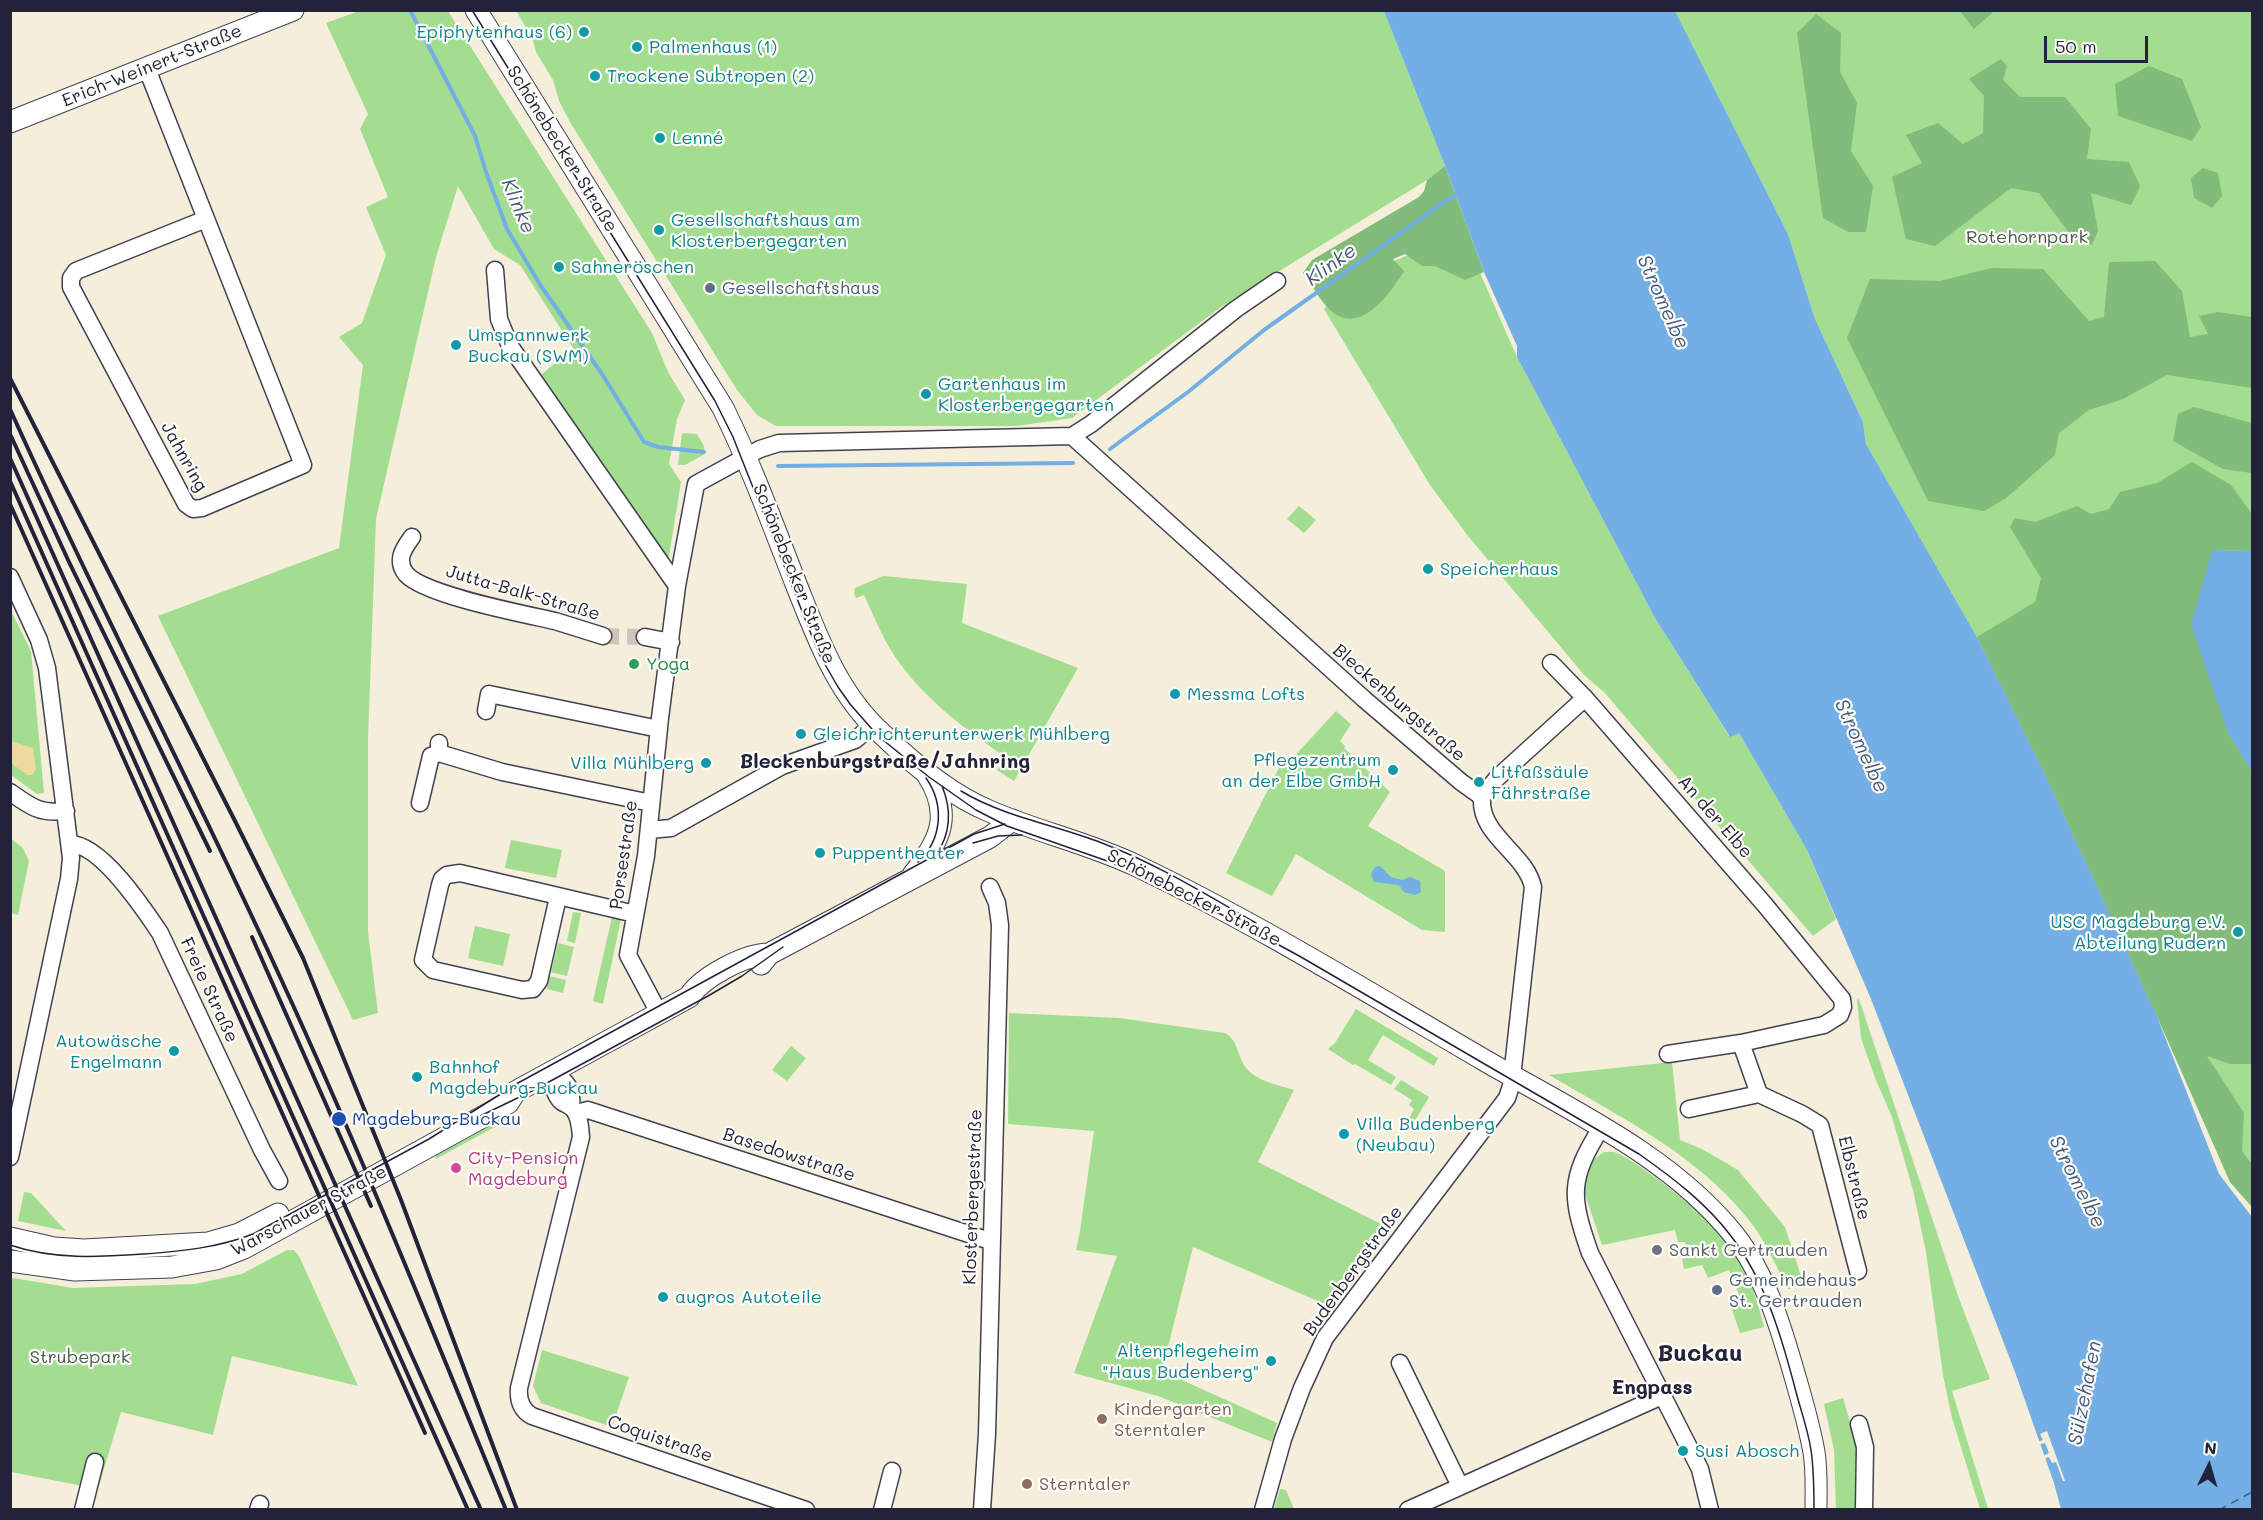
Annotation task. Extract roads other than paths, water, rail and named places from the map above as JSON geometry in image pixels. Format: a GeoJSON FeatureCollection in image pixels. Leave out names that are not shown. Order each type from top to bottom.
{"type":"FeatureCollection","features":[{"type":"Feature","properties":{"kind":"main road","name":"Erich-Weinert-Straße"},"geometry":{"type":"LineString","coordinates":[[10,122],[293,10]]}},
{"type":"Feature","properties":{"kind":"main road","name":"Schönebecker Straße"},"geometry":{"type":"LineString","coordinates":[[476,10],[711,387],[746,457],[824,655],[847,693],[873,725],[923,768],[975,805],[1116,856],[1197,896],[1332,971],[1601,1128],[1653,1161],[1705,1202],[1739,1242],[1771,1304],[1788,1353],[1809,1430],[1814,1454],[1816,1509]]}},
{"type":"Feature","properties":{"kind":"main road","name":"Warschauer Straße"},"geometry":{"type":"LineString","coordinates":[[911,878],[934,846],[942,822],[938,793],[923,768]]}},
{"type":"Feature","properties":{"kind":"main road","name":"Warschauer Straße"},"geometry":{"type":"LineString","coordinates":[[10,1238],[54,1248],[84,1250],[208,1243],[228,1238],[270,1219],[502,1092],[515,1092],[553,1072],[689,997],[701,983],[750,956],[769,954],[990,837],[1012,820]]}},
{"type":"Feature","properties":{"kind":"main road","name":"Warschauer Straße"},"geometry":{"type":"LineString","coordinates":[[10,1261],[90,1271],[172,1267],[216,1259],[259,1241],[483,1118],[508,1103],[515,1092]]}},
{"type":"Feature","properties":{"kind":"street","name":"Jahnring"},"geometry":{"type":"LineString","coordinates":[[147,69],[303,465],[202,508],[193,509],[186,504],[76,297],[71,287],[71,278],[76,271],[206,219]]}},
{"type":"Feature","properties":{"kind":"street"},"geometry":{"type":"LineString","coordinates":[[495,270],[499,319],[510,346],[677,586]]}},
{"type":"Feature","properties":{"kind":"street"},"geometry":{"type":"LineString","coordinates":[[746,457],[764,447],[779,443],[1072,436],[1091,424],[1236,309],[1277,280]]}},
{"type":"Feature","properties":{"kind":"street","name":"Bleckenburgstraße"},"geometry":{"type":"LineString","coordinates":[[1072,436],[1364,699],[1461,782],[1482,797]]}},
{"type":"Feature","properties":{"kind":"street","name":"Porsestraße"},"geometry":{"type":"LineString","coordinates":[[659,1013],[628,955],[649,830],[677,586],[694,487],[699,482],[746,457]]}},
{"type":"Feature","properties":{"kind":"street","name":"Jutta-Balk-Straße"},"geometry":{"type":"LineString","coordinates":[[412,537],[402,551],[401,563],[405,573],[417,581],[477,603],[554,621],[603,636]]}},
{"type":"Feature","properties":{"kind":"street"},"geometry":{"type":"LineString","coordinates":[[10,577],[39,640],[47,668],[70,844],[69,879],[10,1157]]}},
{"type":"Feature","properties":{"kind":"street"},"geometry":{"type":"LineString","coordinates":[[645,638],[670,642]]}},
{"type":"Feature","properties":{"kind":"street","name":"An der Elbe"},"geometry":{"type":"LineString","coordinates":[[1551,663],[1585,698],[1765,904],[1838,992],[1843,1003],[1840,1015],[1824,1025],[1742,1042]]}},
{"type":"Feature","properties":{"kind":"street"},"geometry":{"type":"LineString","coordinates":[[486,711],[489,694],[659,729]]}},
{"type":"Feature","properties":{"kind":"street"},"geometry":{"type":"LineString","coordinates":[[1512,1076],[1533,887],[1524,868],[1489,826],[1484,817],[1482,797],[1497,778],[1585,698]]}},
{"type":"Feature","properties":{"kind":"street"},"geometry":{"type":"LineString","coordinates":[[649,830],[671,828],[782,766],[855,740],[873,725]]}},
{"type":"Feature","properties":{"kind":"street"},"geometry":{"type":"LineString","coordinates":[[420,803],[431,756],[439,748],[502,772],[651,803]]}},
{"type":"Feature","properties":{"kind":"street"},"geometry":{"type":"LineString","coordinates":[[10,792],[40,811],[66,810]]}},
{"type":"Feature","properties":{"kind":"street","name":"Freie Straße"},"geometry":{"type":"LineString","coordinates":[[70,844],[87,848],[101,860],[147,914],[160,933],[261,1150],[279,1181]]}},
{"type":"Feature","properties":{"kind":"street"},"geometry":{"type":"LineString","coordinates":[[558,897],[539,981],[533,989],[522,990],[433,970],[425,965],[422,956],[440,885],[442,879],[447,875],[460,873],[635,914]]}},
{"type":"Feature","properties":{"kind":"street","name":"Klosterbergestraße"},"geometry":{"type":"LineString","coordinates":[[982,1509],[987,1434],[990,1241],[1000,923],[997,903],[990,887]]}},
{"type":"Feature","properties":{"kind":"street"},"geometry":{"type":"LineString","coordinates":[[1668,1054],[1742,1042],[1759,1094],[1689,1109]]}},
{"type":"Feature","properties":{"kind":"street"},"geometry":{"type":"LineString","coordinates":[[553,1072],[567,1082],[573,1094],[574,1110]]}},
{"type":"Feature","properties":{"kind":"street","name":"Budenbergstraße"},"geometry":{"type":"LineString","coordinates":[[1263,1509],[1283,1439],[1302,1388],[1325,1338],[1506,1100],[1512,1076]]}},
{"type":"Feature","properties":{"kind":"street","name":"Elbstraße"},"geometry":{"type":"LineString","coordinates":[[1759,1094],[1820,1125],[1858,1271]]}},
{"type":"Feature","properties":{"kind":"street","name":"Basedowstraße"},"geometry":{"type":"LineString","coordinates":[[574,1110],[588,1110],[990,1241]]}},
{"type":"Feature","properties":{"kind":"street","name":"Coquistraße"},"geometry":{"type":"LineString","coordinates":[[574,1110],[580,1123],[581,1137],[519,1388],[520,1404],[532,1416],[806,1509]]}},
{"type":"Feature","properties":{"kind":"street"},"geometry":{"type":"LineString","coordinates":[[1601,1128],[1583,1158],[1576,1179],[1578,1215],[1590,1252],[1700,1469],[1710,1509]]}},
{"type":"Feature","properties":{"kind":"street"},"geometry":{"type":"LineString","coordinates":[[1400,1363],[1460,1486]]}},
{"type":"Feature","properties":{"kind":"street"},"geometry":{"type":"LineString","coordinates":[[1408,1509],[1664,1395]]}},
{"type":"Feature","properties":{"kind":"street"},"geometry":{"type":"LineString","coordinates":[[1859,1424],[1865,1447],[1864,1509]]}},
{"type":"Feature","properties":{"kind":"street"},"geometry":{"type":"LineString","coordinates":[[83,1509],[95,1462]]}},
{"type":"Feature","properties":{"kind":"street"},"geometry":{"type":"LineString","coordinates":[[882,1509],[892,1471]]}},
{"type":"Feature","properties":{"kind":"water"},"geometry":{"type":"Polygon","coordinates":[[[1384,11],[1675,11],[1788,234],[1815,319],[1863,422],[1866,444],[1977,637],[2041,766],[2156,1014],[2219,1174],[2252,1217],[2252,1509],[2061,1509],[2015,1372],[1871,999],[1807,850],[1739,733],[1730,737],[1655,618],[1517,357],[1517,346],[1484,272],[1384,11]]]}},
{"type":"Feature","properties":{"kind":"water"},"geometry":{"type":"Polygon","coordinates":[[[2212,550],[2252,551],[2252,772],[2228,733],[2191,625],[2212,550]]]}},
{"type":"Feature","properties":{"kind":"water"},"geometry":{"type":"Polygon","coordinates":[[[1380,866],[1391,877],[1402,880],[1410,877],[1420,881],[1421,892],[1415,895],[1404,892],[1399,885],[1374,882],[1371,874],[1375,867],[1380,866]]]}},
{"type":"Feature","properties":{"kind":"waterway","name":"Klinke"},"geometry":{"type":"LineString","coordinates":[[410,10],[475,136],[507,229],[541,286],[602,374],[644,442],[658,447],[704,452]]}},
{"type":"Feature","properties":{"kind":"waterway","name":"Klinke"},"geometry":{"type":"LineString","coordinates":[[1110,449],[1188,392],[1264,330],[1460,193]]}},
{"type":"Feature","properties":{"kind":"waterway","name":"Klinke"},"geometry":{"type":"LineString","coordinates":[[778,466],[1073,463]]}},
{"type":"Feature","properties":{"kind":"tunnel"},"geometry":{"type":"LineString","coordinates":[[603,636],[645,637]]}},
{"type":"Feature","properties":{"kind":"tram line"},"geometry":{"type":"LineString","coordinates":[[472,10],[715,401],[733,437],[819,654],[850,704],[878,736],[929,777],[976,810],[1007,826],[1113,863],[1235,921],[1639,1154],[1664,1172],[1711,1213],[1731,1236],[1763,1291],[1785,1351],[1810,1443],[1814,1510]]}},
{"type":"Feature","properties":{"kind":"tram line"},"geometry":{"type":"LineString","coordinates":[[918,862],[932,843],[938,822],[936,799],[926,778]]}},
{"type":"Feature","properties":{"kind":"tram line"},"geometry":{"type":"LineString","coordinates":[[936,855],[945,838],[948,821],[947,804],[942,786]]}},
{"type":"Feature","properties":{"kind":"tram line"},"geometry":{"type":"LineString","coordinates":[[961,791],[995,808],[1122,851],[1180,880],[1256,923]]}},
{"type":"Feature","properties":{"kind":"tram line"},"geometry":{"type":"LineString","coordinates":[[10,1245],[60,1255],[110,1256],[199,1248],[226,1243],[253,1234],[429,1139],[518,1083],[974,834],[1005,824]]}},
{"type":"Feature","properties":{"kind":"tram line"},"geometry":{"type":"LineString","coordinates":[[973,843],[998,836],[1022,835]]}},
{"type":"Feature","properties":{"kind":"tram line"},"geometry":{"type":"LineString","coordinates":[[474,1119],[532,1091],[708,996],[742,976],[783,947]]}},
{"type":"Feature","properties":{"kind":"railway"},"geometry":{"type":"LineString","coordinates":[[10,378],[303,958],[401,1200],[517,1510]]}},
{"type":"Feature","properties":{"kind":"railway"},"geometry":{"type":"LineString","coordinates":[[10,409],[311,1044],[506,1510]]}},
{"type":"Feature","properties":{"kind":"railway"},"geometry":{"type":"LineString","coordinates":[[10,434],[69,562],[210,851]]}},
{"type":"Feature","properties":{"kind":"railway"},"geometry":{"type":"LineString","coordinates":[[10,458],[481,1510]]}},
{"type":"Feature","properties":{"kind":"railway"},"geometry":{"type":"LineString","coordinates":[[10,481],[468,1510]]}},
{"type":"Feature","properties":{"kind":"railway"},"geometry":{"type":"LineString","coordinates":[[10,504],[425,1433]]}},
{"type":"Feature","properties":{"kind":"railway"},"geometry":{"type":"LineString","coordinates":[[252,937],[371,1206]]}},
{"type":"Feature","properties":{"kind":"place","name":"Epiphytenhaus (6)"},"geometry":{"type":"Point","coordinates":[584,32]}},
{"type":"Feature","properties":{"kind":"place","name":"Palmenhaus (1)"},"geometry":{"type":"Point","coordinates":[637,47]}},
{"type":"Feature","properties":{"kind":"place","name":"Trockene Subtropen (2)"},"geometry":{"type":"Point","coordinates":[595,76]}},
{"type":"Feature","properties":{"kind":"place","name":"Lenné"},"geometry":{"type":"Point","coordinates":[660,138]}},
{"type":"Feature","properties":{"kind":"place","name":"Gesellschaftshaus am Klosterbergegarten"},"geometry":{"type":"Point","coordinates":[659,230]}},
{"type":"Feature","properties":{"kind":"place","name":"Sahneröschen"},"geometry":{"type":"Point","coordinates":[559,267]}},
{"type":"Feature","properties":{"kind":"place","name":"Gesellschaftshaus"},"geometry":{"type":"Point","coordinates":[710,288]}},
{"type":"Feature","properties":{"kind":"place","name":"Umspannwerk Buckau (SWM)"},"geometry":{"type":"Point","coordinates":[456,345]}},
{"type":"Feature","properties":{"kind":"place","name":"Gartenhaus im Klosterbergegarten"},"geometry":{"type":"Point","coordinates":[926,394]}},
{"type":"Feature","properties":{"kind":"place","name":"Speicherhaus"},"geometry":{"type":"Point","coordinates":[1428,569]}},
{"type":"Feature","properties":{"kind":"place","name":"Yoga"},"geometry":{"type":"Point","coordinates":[634,664]}},
{"type":"Feature","properties":{"kind":"place","name":"Messma Lofts"},"geometry":{"type":"Point","coordinates":[1175,694]}},
{"type":"Feature","properties":{"kind":"place","name":"Gleichrichterunterwerk Mühlberg"},"geometry":{"type":"Point","coordinates":[801,734]}},
{"type":"Feature","properties":{"kind":"place","name":"Villa Mühlberg"},"geometry":{"type":"Point","coordinates":[706,763]}},
{"type":"Feature","properties":{"kind":"place","name":"Pflegezentrum an der Elbe GmbH"},"geometry":{"type":"Point","coordinates":[1393,770]}},
{"type":"Feature","properties":{"kind":"place","name":"Litfaßsäule Fährstraße"},"geometry":{"type":"Point","coordinates":[1479,782]}},
{"type":"Feature","properties":{"kind":"place","name":"Puppentheater"},"geometry":{"type":"Point","coordinates":[820,853]}},
{"type":"Feature","properties":{"kind":"place","name":"USC Magdeburg e.V. Abteilung Rudern"},"geometry":{"type":"Point","coordinates":[2238,932]}},
{"type":"Feature","properties":{"kind":"place","name":"Autowäsche Engelmann"},"geometry":{"type":"Point","coordinates":[174,1051]}},
{"type":"Feature","properties":{"kind":"place","name":"Bahnhof Magdeburg-Buckau"},"geometry":{"type":"Point","coordinates":[417,1077]}},
{"type":"Feature","properties":{"kind":"place","name":"Magdeburg-Buckau"},"geometry":{"type":"Point","coordinates":[339,1119]}},
{"type":"Feature","properties":{"kind":"place","name":"Villa Budenberg (Neubau)"},"geometry":{"type":"Point","coordinates":[1344,1134]}},
{"type":"Feature","properties":{"kind":"place","name":"City-Pension Magdeburg"},"geometry":{"type":"Point","coordinates":[456,1168]}},
{"type":"Feature","properties":{"kind":"place","name":"Sankt Gertrauden"},"geometry":{"type":"Point","coordinates":[1657,1250]}},
{"type":"Feature","properties":{"kind":"place","name":"Gemeindehaus St. Gertrauden"},"geometry":{"type":"Point","coordinates":[1717,1290]}},
{"type":"Feature","properties":{"kind":"place","name":"augros Autoteile"},"geometry":{"type":"Point","coordinates":[663,1297]}},
{"type":"Feature","properties":{"kind":"place","name":"Altenpflegeheim \"Haus Budenberg\""},"geometry":{"type":"Point","coordinates":[1271,1361]}},
{"type":"Feature","properties":{"kind":"place","name":"Kindergarten Sterntaler"},"geometry":{"type":"Point","coordinates":[1102,1419]}},
{"type":"Feature","properties":{"kind":"place","name":"Susi Abosch"},"geometry":{"type":"Point","coordinates":[1683,1451]}},
{"type":"Feature","properties":{"kind":"place","name":"Sterntaler"},"geometry":{"type":"Point","coordinates":[1027,1484]}},
{"type":"Feature","properties":{"kind":"district","name":"Bleckenburgstraße/Jahnring"},"geometry":{"type":"Point","coordinates":[885,762]}},
{"type":"Feature","properties":{"kind":"district","name":"Buckau"},"geometry":{"type":"Point","coordinates":[1700,1354]}},
{"type":"Feature","properties":{"kind":"district","name":"Engpass"},"geometry":{"type":"Point","coordinates":[1652,1388]}},
{"type":"Feature","properties":{"kind":"park label","name":"Rotehornpark"},"geometry":{"type":"Point","coordinates":[2027,237]}},
{"type":"Feature","properties":{"kind":"park label","name":"Strubepark"},"geometry":{"type":"Point","coordinates":[80,1357]}},
{"type":"Feature","properties":{"kind":"water label","name":"Stromelbe"},"geometry":{"type":"Point","coordinates":[1663,302]}},
{"type":"Feature","properties":{"kind":"water label","name":"Stromelbe"},"geometry":{"type":"Point","coordinates":[1861,746]}},
{"type":"Feature","properties":{"kind":"water label","name":"Stromelbe"},"geometry":{"type":"Point","coordinates":[2077,1182]}},
{"type":"Feature","properties":{"kind":"water label","name":"Sülzehafen"},"geometry":{"type":"Point","coordinates":[2085,1393]}}]}
